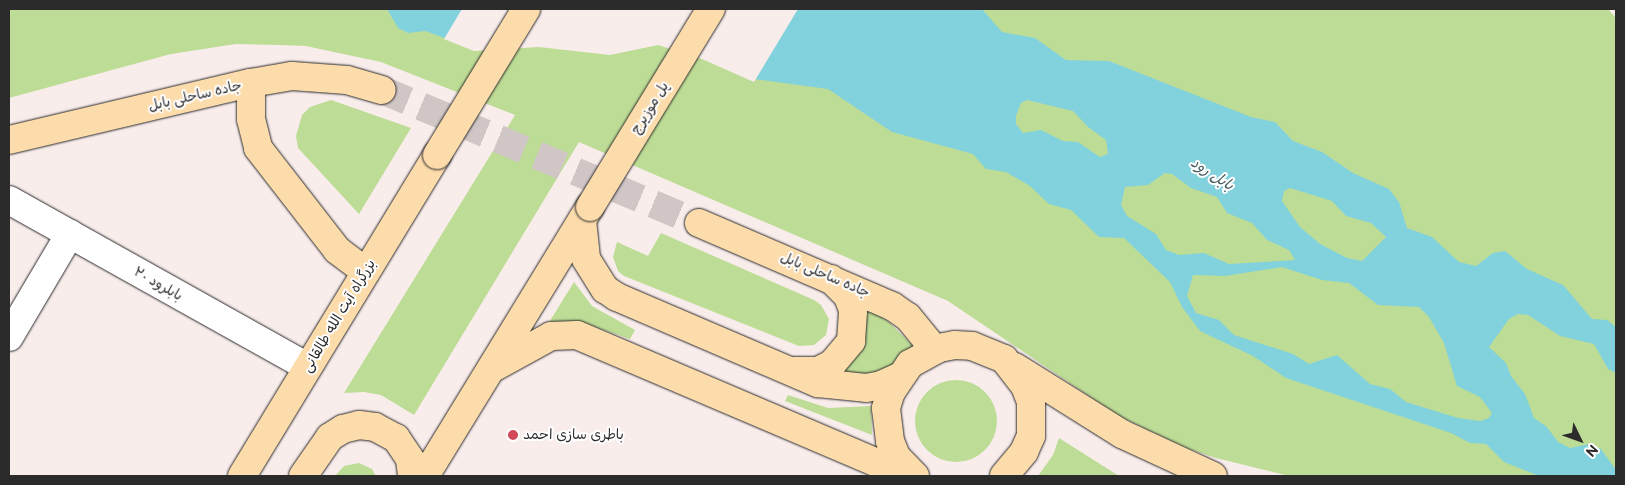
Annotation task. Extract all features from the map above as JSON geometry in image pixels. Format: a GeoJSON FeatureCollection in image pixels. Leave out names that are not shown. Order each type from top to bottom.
{"type":"FeatureCollection","features":[{"type":"Feature","properties":{"kind":"main road","name":"بزرگراه آیت الله طالقانی"},"geometry":{"type":"LineString","coordinates":[[242,476],[526,9]]}},
{"type":"Feature","properties":{"kind":"main road","name":"پل موزیرج"},"geometry":{"type":"LineString","coordinates":[[586,214],[711,9]]}},
{"type":"Feature","properties":{"kind":"main road","name":"جاده ساحلی بابل"},"geometry":{"type":"LineString","coordinates":[[9,140],[251,83],[292,76],[323,77],[382,90]]}},
{"type":"Feature","properties":{"kind":"main road"},"geometry":{"type":"LineString","coordinates":[[251,83],[251,120],[258,148],[337,250],[366,272]]}},
{"type":"Feature","properties":{"kind":"main road"},"geometry":{"type":"LineString","coordinates":[[425,476],[586,214]]}},
{"type":"Feature","properties":{"kind":"main road"},"geometry":{"type":"LineString","coordinates":[[586,214],[586,259],[605,289],[617,297],[818,383],[850,387],[881,386],[899,377]]}},
{"type":"Feature","properties":{"kind":"main road","name":"جاده ساحلی بابل"},"geometry":{"type":"LineString","coordinates":[[700,223],[892,306],[908,317],[935,350]]}},
{"type":"Feature","properties":{"kind":"main road"},"geometry":{"type":"LineString","coordinates":[[786,370],[818,371],[843,354],[851,341],[855,326],[848,296],[826,276]]}},
{"type":"Feature","properties":{"kind":"main road"},"geometry":{"type":"LineString","coordinates":[[490,369],[551,336],[577,335],[908,476]]}},
{"type":"Feature","properties":{"kind":"main road"},"geometry":{"type":"LineString","coordinates":[[915,476],[896,456],[886,424],[888,400],[899,377],[910,364],[935,350],[955,345],[972,346],[1004,360],[1122,434],[1213,476]]}},
{"type":"Feature","properties":{"kind":"main road"},"geometry":{"type":"LineString","coordinates":[[1004,360],[1025,386],[1033,419],[1024,452],[1004,476]]}},
{"type":"Feature","properties":{"kind":"main road"},"geometry":{"type":"LineString","coordinates":[[303,476],[330,437],[343,429],[359,425],[375,427],[396,438],[410,458],[412,476]]}},
{"type":"Feature","properties":{"kind":"street","name":"بابلرود ۲۰"},"geometry":{"type":"LineString","coordinates":[[9,200],[308,368]]}},
{"type":"Feature","properties":{"kind":"street"},"geometry":{"type":"LineString","coordinates":[[9,337],[70,234]]}},
{"type":"Feature","properties":{"kind":"green space"},"geometry":{"type":"Polygon","coordinates":[[[9,9],[1608,9],[1616,18],[1616,476],[1289,476],[1216,458],[1186,448],[1117,415],[948,301],[579,142],[414,415],[381,395],[364,392],[344,393],[515,115],[381,62],[306,46],[279,45],[236,44],[171,54],[9,98],[9,9]]]}},
{"type":"Feature","properties":{"kind":"green space"},"geometry":{"type":"Polygon","coordinates":[[[331,100],[411,128],[359,214],[298,148],[296,136],[302,115],[310,107],[331,100]]]}},
{"type":"Feature","properties":{"kind":"green space"},"geometry":{"type":"Polygon","coordinates":[[[661,233],[814,300],[821,305],[829,319],[826,335],[814,345],[799,346],[624,276],[618,271],[613,257],[617,242],[648,256],[661,233]]]}},
{"type":"Feature","properties":{"kind":"green space"},"geometry":{"type":"Polygon","coordinates":[[[574,282],[592,306],[635,330],[630,339],[589,325],[568,322],[548,324],[574,282]]]}},
{"type":"Feature","properties":{"kind":"green space"},"geometry":{"type":"Polygon","coordinates":[[[861,302],[890,323],[914,347],[898,362],[875,375],[840,372],[865,339],[866,325],[861,302]]]}},
{"type":"Feature","properties":{"kind":"green space"},"geometry":{"type":"Polygon","coordinates":[[[956,380],[972,383],[985,392],[994,405],[997,421],[994,437],[985,450],[972,459],[956,462],[940,459],[927,450],[918,437],[915,421],[918,405],[927,392],[940,383],[956,380]]]}},
{"type":"Feature","properties":{"kind":"green space"},"geometry":{"type":"Polygon","coordinates":[[[788,395],[828,408],[871,406],[872,435],[785,401],[788,395]]]}},
{"type":"Feature","properties":{"kind":"green space"},"geometry":{"type":"Polygon","coordinates":[[[1059,438],[1119,476],[1038,476],[1053,455],[1059,438]]]}},
{"type":"Feature","properties":{"kind":"green space"},"geometry":{"type":"Polygon","coordinates":[[[359,463],[372,469],[376,476],[335,476],[344,466],[359,463]]]}},
{"type":"Feature","properties":{"kind":"water","name":"بابل رود"},"geometry":{"type":"Polygon","coordinates":[[[387,9],[982,9],[1002,32],[1035,38],[1066,60],[1109,61],[1251,117],[1275,122],[1293,141],[1322,152],[1353,173],[1389,189],[1399,202],[1407,228],[1432,237],[1459,262],[1476,266],[1493,253],[1505,251],[1527,269],[1563,285],[1592,319],[1607,320],[1616,327],[1616,373],[1608,369],[1594,344],[1560,336],[1528,315],[1518,314],[1509,319],[1489,347],[1506,363],[1511,376],[1525,394],[1534,418],[1547,427],[1558,442],[1570,448],[1590,444],[1601,449],[1616,470],[1616,476],[1539,476],[1504,462],[1486,444],[1470,443],[1451,433],[1286,378],[1253,356],[1200,331],[1182,307],[1170,282],[1124,238],[1099,237],[1071,210],[1049,204],[1030,186],[1006,172],[986,169],[973,154],[892,132],[828,89],[754,79],[671,44],[539,44],[450,40],[425,31],[408,33],[398,28],[387,9]],[[1027,100],[1021,103],[1016,116],[1016,124],[1023,133],[1041,130],[1063,141],[1078,142],[1100,157],[1108,154],[1106,140],[1088,127],[1073,111],[1027,100]],[[1165,173],[1148,185],[1125,187],[1121,205],[1127,216],[1156,234],[1166,250],[1179,255],[1204,253],[1229,264],[1295,260],[1289,250],[1267,240],[1252,223],[1227,213],[1217,197],[1191,188],[1172,174],[1165,173]],[[1290,188],[1284,191],[1282,201],[1300,227],[1320,244],[1347,258],[1362,261],[1386,237],[1371,223],[1346,216],[1332,201],[1290,188]],[[1282,267],[1225,276],[1193,275],[1187,296],[1196,313],[1219,320],[1234,335],[1293,354],[1309,364],[1337,355],[1370,384],[1390,389],[1406,402],[1458,418],[1480,421],[1489,418],[1492,413],[1480,397],[1457,386],[1444,343],[1429,317],[1419,307],[1378,305],[1349,283],[1322,280],[1282,267]]]}},
{"type":"Feature","properties":{"kind":"pier"},"geometry":{"type":"Polygon","coordinates":[[[462,9],[798,9],[754,82],[702,59],[658,45],[610,55],[539,47],[474,51],[444,39],[462,9]]]}},
{"type":"Feature","properties":{"kind":"tunnel"},"geometry":{"type":"LineString","coordinates":[[382,90],[699,223]]}},
{"type":"Feature","properties":{"kind":"place","name":"باطری سازی احمد"},"geometry":{"type":"Point","coordinates":[513,435]}}]}
